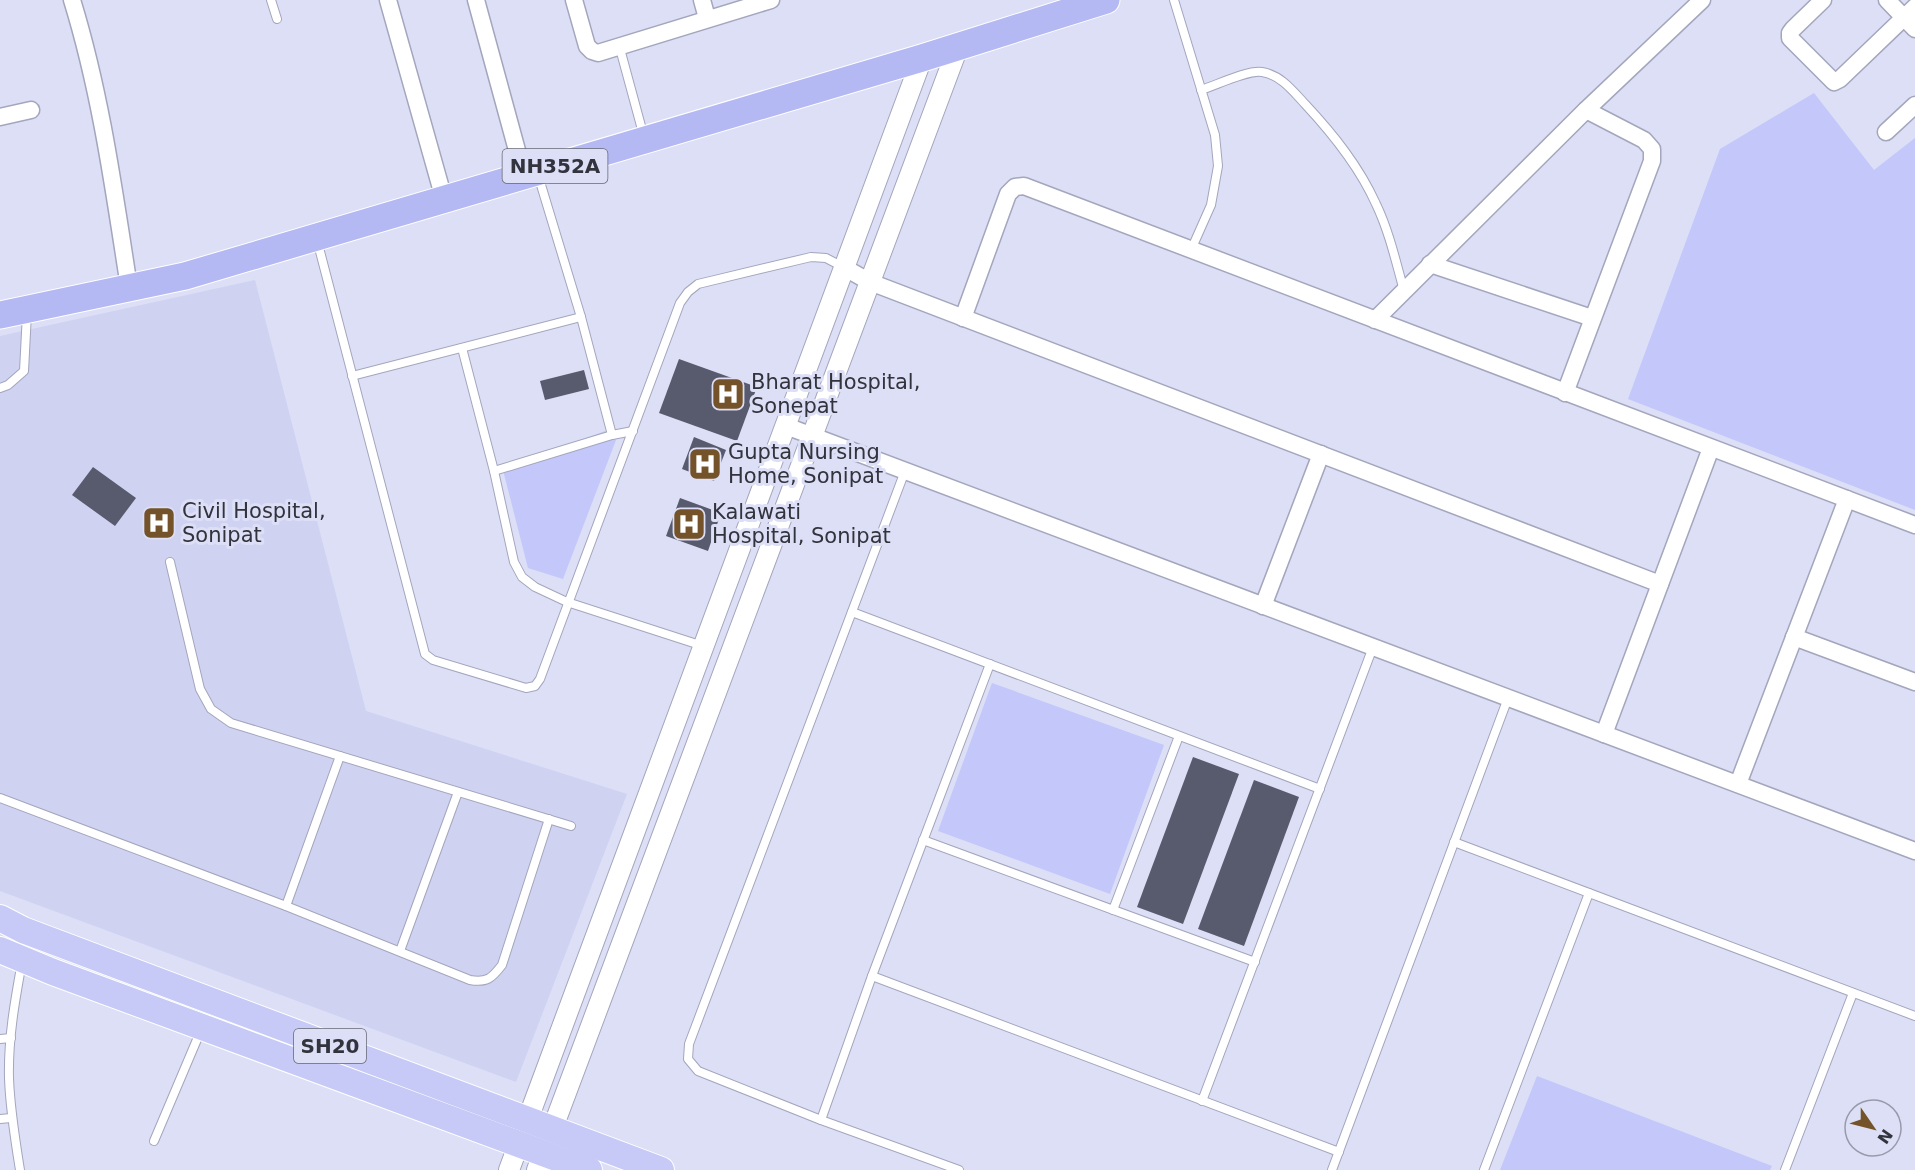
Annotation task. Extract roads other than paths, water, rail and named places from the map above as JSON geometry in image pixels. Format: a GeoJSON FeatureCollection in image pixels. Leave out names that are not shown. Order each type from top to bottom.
{"type":"FeatureCollection","features":[{"type":"Feature","properties":{"kind":"highway","name":"NH352A"},"geometry":{"type":"LineString","coordinates":[[0,315],[185,276],[922,58],[1090,2]]}},
{"type":"Feature","properties":{"kind":"main road","name":"SH20"},"geometry":{"type":"LineString","coordinates":[[0,918],[23,930],[523,1132],[541,1162],[589,1170]]}},
{"type":"Feature","properties":{"kind":"main road","name":"SH20"},"geometry":{"type":"LineString","coordinates":[[11,954],[203,1027],[523,1132],[552,1129],[661,1170]]}},
{"type":"Feature","properties":{"kind":"street"},"geometry":{"type":"LineString","coordinates":[[72,0],[93,72],[110,162],[129,287]]}},
{"type":"Feature","properties":{"kind":"street"},"geometry":{"type":"LineString","coordinates":[[388,0],[444,199]]}},
{"type":"Feature","properties":{"kind":"street"},"geometry":{"type":"LineString","coordinates":[[476,0],[530,174]]}},
{"type":"Feature","properties":{"kind":"street"},"geometry":{"type":"LineString","coordinates":[[574,0],[587,46],[598,53],[771,0]]}},
{"type":"Feature","properties":{"kind":"street"},"geometry":{"type":"LineString","coordinates":[[702,0],[707,18]]}},
{"type":"Feature","properties":{"kind":"street"},"geometry":{"type":"LineString","coordinates":[[1375,320],[1586,110],[1702,0]]}},
{"type":"Feature","properties":{"kind":"street"},"geometry":{"type":"LineString","coordinates":[[1823,0],[1793,28],[1790,38],[1834,82],[1911,18],[1887,0]]}},
{"type":"Feature","properties":{"kind":"street"},"geometry":{"type":"LineString","coordinates":[[541,1162],[958,47]]}},
{"type":"Feature","properties":{"kind":"street"},"geometry":{"type":"LineString","coordinates":[[509,1170],[922,58]]}},
{"type":"Feature","properties":{"kind":"street"},"geometry":{"type":"LineString","coordinates":[[1886,132],[1915,105]]}},
{"type":"Feature","properties":{"kind":"street"},"geometry":{"type":"LineString","coordinates":[[0,117],[31,110]]}},
{"type":"Feature","properties":{"kind":"street"},"geometry":{"type":"LineString","coordinates":[[1565,393],[1652,161],[1652,148],[1644,140],[1586,110]]}},
{"type":"Feature","properties":{"kind":"street"},"geometry":{"type":"LineString","coordinates":[[963,318],[1008,194],[1015,187],[1024,186],[1915,525]]}},
{"type":"Feature","properties":{"kind":"street"},"geometry":{"type":"LineString","coordinates":[[1430,264],[1592,318]]}},
{"type":"Feature","properties":{"kind":"street"},"geometry":{"type":"LineString","coordinates":[[844,268],[870,282],[1660,584]]}},
{"type":"Feature","properties":{"kind":"street"},"geometry":{"type":"LineString","coordinates":[[786,426],[1915,851]]}},
{"type":"Feature","properties":{"kind":"street"},"geometry":{"type":"LineString","coordinates":[[1604,734],[1711,448]]}},
{"type":"Feature","properties":{"kind":"street"},"geometry":{"type":"LineString","coordinates":[[1263,606],[1321,454]]}},
{"type":"Feature","properties":{"kind":"street"},"geometry":{"type":"LineString","coordinates":[[1738,784],[1847,500]]}},
{"type":"Feature","properties":{"kind":"street"},"geometry":{"type":"LineString","coordinates":[[1794,638],[1915,682]]}},
{"type":"Feature","properties":{"kind":"lane"},"geometry":{"type":"LineString","coordinates":[[271,0],[277,19]]}},
{"type":"Feature","properties":{"kind":"lane"},"geometry":{"type":"LineString","coordinates":[[1174,0],[1215,135],[1218,166],[1211,205],[1190,250]]}},
{"type":"Feature","properties":{"kind":"lane"},"geometry":{"type":"LineString","coordinates":[[619,45],[644,140]]}},
{"type":"Feature","properties":{"kind":"lane"},"geometry":{"type":"LineString","coordinates":[[1201,90],[1259,72],[1273,74],[1286,84],[1322,122],[1352,161],[1376,205],[1404,291]]}},
{"type":"Feature","properties":{"kind":"lane"},"geometry":{"type":"LineString","coordinates":[[530,174],[581,317],[612,435]]}},
{"type":"Feature","properties":{"kind":"lane"},"geometry":{"type":"LineString","coordinates":[[316,237],[425,654],[434,660],[526,688],[535,686],[540,679],[680,303],[687,292],[698,284],[811,256],[826,258],[844,268]]}},
{"type":"Feature","properties":{"kind":"lane"},"geometry":{"type":"LineString","coordinates":[[0,388],[8,385],[24,371],[27,309]]}},
{"type":"Feature","properties":{"kind":"lane"},"geometry":{"type":"LineString","coordinates":[[352,376],[581,317]]}},
{"type":"Feature","properties":{"kind":"lane"},"geometry":{"type":"LineString","coordinates":[[462,348],[494,471],[514,562],[522,577],[535,587],[567,602],[704,647]]}},
{"type":"Feature","properties":{"kind":"lane"},"geometry":{"type":"LineString","coordinates":[[494,471],[612,435],[633,431]]}},
{"type":"Feature","properties":{"kind":"lane"},"geometry":{"type":"LineString","coordinates":[[905,471],[688,1044],[688,1059],[698,1071],[821,1120],[959,1170]]}},
{"type":"Feature","properties":{"kind":"lane"},"geometry":{"type":"LineString","coordinates":[[170,562],[200,689],[211,709],[231,723],[571,826]]}},
{"type":"Feature","properties":{"kind":"lane"},"geometry":{"type":"LineString","coordinates":[[852,612],[1320,789]]}},
{"type":"Feature","properties":{"kind":"lane"},"geometry":{"type":"LineString","coordinates":[[1202,1101],[1373,647]]}},
{"type":"Feature","properties":{"kind":"lane"},"geometry":{"type":"LineString","coordinates":[[821,1120],[872,976],[990,664]]}},
{"type":"Feature","properties":{"kind":"lane"},"geometry":{"type":"LineString","coordinates":[[1332,1170],[1508,698]]}},
{"type":"Feature","properties":{"kind":"lane"},"geometry":{"type":"LineString","coordinates":[[1113,910],[1179,736]]}},
{"type":"Feature","properties":{"kind":"lane"},"geometry":{"type":"LineString","coordinates":[[286,906],[340,756]]}},
{"type":"Feature","properties":{"kind":"lane"},"geometry":{"type":"LineString","coordinates":[[400,951],[458,792]]}},
{"type":"Feature","properties":{"kind":"lane"},"geometry":{"type":"LineString","coordinates":[[0,798],[286,906],[470,980],[481,982],[493,976],[502,965],[549,819]]}},
{"type":"Feature","properties":{"kind":"lane"},"geometry":{"type":"LineString","coordinates":[[924,840],[1255,962]]}},
{"type":"Feature","properties":{"kind":"lane"},"geometry":{"type":"LineString","coordinates":[[1454,842],[1915,1016]]}},
{"type":"Feature","properties":{"kind":"lane"},"geometry":{"type":"LineString","coordinates":[[1484,1170],[1589,893]]}},
{"type":"Feature","properties":{"kind":"lane"},"geometry":{"type":"LineString","coordinates":[[11,954],[9,1076],[11,1118],[20,1170]]}},
{"type":"Feature","properties":{"kind":"lane"},"geometry":{"type":"LineString","coordinates":[[872,976],[1339,1152]]}},
{"type":"Feature","properties":{"kind":"lane"},"geometry":{"type":"LineString","coordinates":[[1785,1170],[1854,993]]}},
{"type":"Feature","properties":{"kind":"lane"},"geometry":{"type":"LineString","coordinates":[[154,1141],[203,1027]]}},
{"type":"Feature","properties":{"kind":"lane"},"geometry":{"type":"LineString","coordinates":[[0,1038],[11,1038]]}},
{"type":"Feature","properties":{"kind":"lane"},"geometry":{"type":"LineString","coordinates":[[0,1119],[11,1118]]}},
{"type":"Feature","properties":{"kind":"place","name":"Bharat Hospital, Sonepat"},"geometry":{"type":"Point","coordinates":[728,394]}},
{"type":"Feature","properties":{"kind":"place","name":"Gupta Nursing Home, Sonipat"},"geometry":{"type":"Point","coordinates":[705,464]}},
{"type":"Feature","properties":{"kind":"place","name":"Civil Hospital, Sonipat"},"geometry":{"type":"Point","coordinates":[159,523]}},
{"type":"Feature","properties":{"kind":"place","name":"Kalawati Hospital, Sonipat"},"geometry":{"type":"Point","coordinates":[689,524]}}]}
